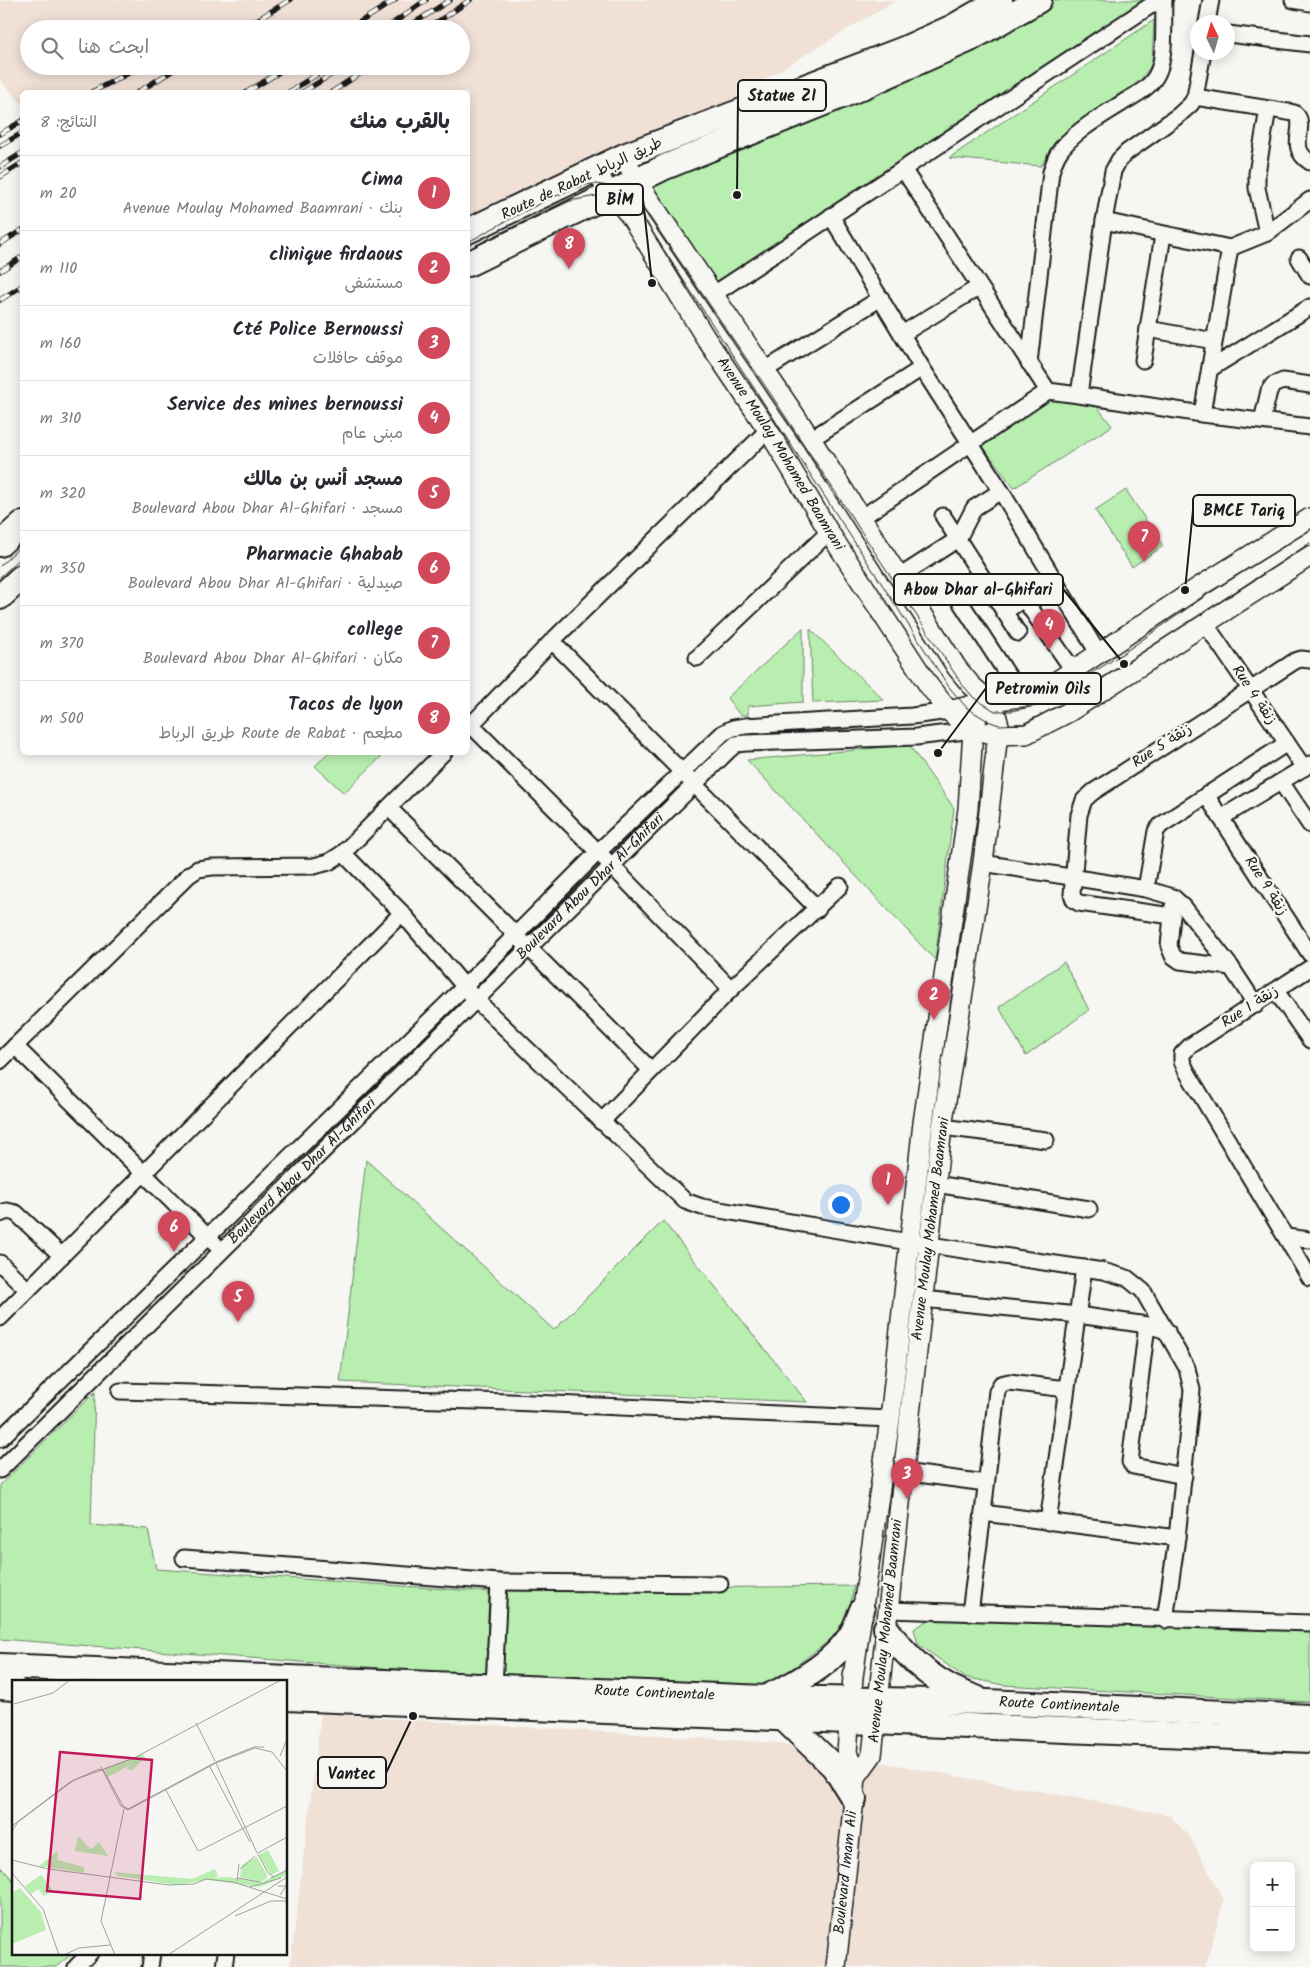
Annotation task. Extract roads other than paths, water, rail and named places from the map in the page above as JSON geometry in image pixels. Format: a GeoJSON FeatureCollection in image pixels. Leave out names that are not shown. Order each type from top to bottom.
{"type":"FeatureCollection","features":[{"type":"Feature","properties":{"kind":"main road","name":"Route de Rabat طريق الرباط"},"geometry":{"type":"LineString","coordinates":[[470,231],[624,156],[904,49],[953,27],[1000,0]]}},
{"type":"Feature","properties":{"kind":"main road","name":"Route de Rabat طريق الرباط"},"geometry":{"type":"LineString","coordinates":[[470,263],[636,180],[846,94],[968,40],[1039,0]]}},
{"type":"Feature","properties":{"kind":"main road"},"geometry":{"type":"LineString","coordinates":[[0,544],[20,526]]}},
{"type":"Feature","properties":{"kind":"main road"},"geometry":{"type":"LineString","coordinates":[[0,597],[20,579]]}},
{"type":"Feature","properties":{"kind":"main road"},"geometry":{"type":"LineString","coordinates":[[766,1698],[799,1681],[831,1657],[850,1638],[862,1610]]}},
{"type":"Feature","properties":{"kind":"main road"},"geometry":{"type":"LineString","coordinates":[[887,1619],[909,1657],[937,1680],[953,1689],[988,1702]]}},
{"type":"Feature","properties":{"kind":"main road","name":"Route Continentale"},"geometry":{"type":"LineString","coordinates":[[0,1666],[766,1698],[849,1711],[1310,1740]]}},
{"type":"Feature","properties":{"kind":"main road","name":"Route Continentale"},"geometry":{"type":"LineString","coordinates":[[288,1698],[783,1718],[849,1711]]}},
{"type":"Feature","properties":{"kind":"main road","name":"Route Continentale"},"geometry":{"type":"LineString","coordinates":[[878,1712],[988,1702],[1310,1717]]}},
{"type":"Feature","properties":{"kind":"main road"},"geometry":{"type":"LineString","coordinates":[[783,1718],[855,1788]]}},
{"type":"Feature","properties":{"kind":"street"},"geometry":{"type":"LineString","coordinates":[[714,294],[1158,0]]}},
{"type":"Feature","properties":{"kind":"street"},"geometry":{"type":"LineString","coordinates":[[1029,363],[1051,172],[1058,154],[1067,142],[1082,130],[1144,90],[1158,72],[1162,56],[1164,0]]}},
{"type":"Feature","properties":{"kind":"street"},"geometry":{"type":"LineString","coordinates":[[1208,15],[1211,0]]}},
{"type":"Feature","properties":{"kind":"street"},"geometry":{"type":"LineString","coordinates":[[1293,0],[1310,2]]}},
{"type":"Feature","properties":{"kind":"street"},"geometry":{"type":"LineString","coordinates":[[1235,35],[1310,44]]}},
{"type":"Feature","properties":{"kind":"street"},"geometry":{"type":"LineString","coordinates":[[1079,395],[1113,171],[1119,160],[1127,152],[1179,116],[1195,98],[1201,60]]}},
{"type":"Feature","properties":{"kind":"street"},"geometry":{"type":"LineString","coordinates":[[1195,98],[1290,112],[1297,116],[1300,123],[1298,148],[1301,155],[1310,162]]}},
{"type":"Feature","properties":{"kind":"street"},"geometry":{"type":"LineString","coordinates":[[1267,233],[1257,188],[1257,173],[1268,109]]}},
{"type":"Feature","properties":{"kind":"street","name":"Avenue Moulay Mohamed Baamrani"},"geometry":{"type":"LineString","coordinates":[[624,156],[636,180],[811,439],[958,668],[979,693],[989,701],[995,711],[999,725],[983,863],[942,1127],[878,1712],[872,1755],[855,1788]]}},
{"type":"Feature","properties":{"kind":"street"},"geometry":{"type":"LineString","coordinates":[[903,169],[1048,391]]}},
{"type":"Feature","properties":{"kind":"street","name":"Avenue Moulay Mohamed Baamrani"},"geometry":{"type":"LineString","coordinates":[[596,170],[605,186],[630,217],[705,337],[768,430],[830,532],[929,686],[949,711],[964,725],[973,730]]}},
{"type":"Feature","properties":{"kind":"street"},"geometry":{"type":"LineString","coordinates":[[1104,221],[1230,248],[1267,233],[1310,200]]}},
{"type":"Feature","properties":{"kind":"street"},"geometry":{"type":"LineString","coordinates":[[831,216],[922,368],[1001,491],[1098,653]]}},
{"type":"Feature","properties":{"kind":"street"},"geometry":{"type":"LineString","coordinates":[[1144,360],[1163,235]]}},
{"type":"Feature","properties":{"kind":"street"},"geometry":{"type":"LineString","coordinates":[[1202,414],[1230,248]]}},
{"type":"Feature","properties":{"kind":"street"},"geometry":{"type":"LineString","coordinates":[[902,334],[979,286]]}},
{"type":"Feature","properties":{"kind":"street"},"geometry":{"type":"LineString","coordinates":[[765,370],[881,298]]}},
{"type":"Feature","properties":{"kind":"street"},"geometry":{"type":"LineString","coordinates":[[1210,369],[1310,307]]}},
{"type":"Feature","properties":{"kind":"street"},"geometry":{"type":"LineString","coordinates":[[1148,329],[1214,341]]}},
{"type":"Feature","properties":{"kind":"street"},"geometry":{"type":"LineString","coordinates":[[811,439],[922,368]]}},
{"type":"Feature","properties":{"kind":"street"},"geometry":{"type":"LineString","coordinates":[[1262,421],[1273,384],[1283,381],[1310,385]]}},
{"type":"Feature","properties":{"kind":"street"},"geometry":{"type":"LineString","coordinates":[[861,518],[1048,391],[1202,414],[1310,427]]}},
{"type":"Feature","properties":{"kind":"street"},"geometry":{"type":"LineString","coordinates":[[470,726],[552,641],[768,430]]}},
{"type":"Feature","properties":{"kind":"street"},"geometry":{"type":"LineString","coordinates":[[899,577],[958,539],[974,508],[1001,491]]}},
{"type":"Feature","properties":{"kind":"street"},"geometry":{"type":"LineString","coordinates":[[943,516],[1018,634]]}},
{"type":"Feature","properties":{"kind":"street","name":"Boulevard Abou Dhar Al-Ghifari"},"geometry":{"type":"LineString","coordinates":[[0,1439],[463,988],[598,852],[723,733],[733,728],[912,716],[949,711],[989,701],[1022,697],[1041,690],[1310,518]]}},
{"type":"Feature","properties":{"kind":"street"},"geometry":{"type":"LineString","coordinates":[[697,658],[830,532]]}},
{"type":"Feature","properties":{"kind":"street","name":"Boulevard Abou Dhar Al-Ghifari"},"geometry":{"type":"LineString","coordinates":[[0,1470],[475,999],[736,744],[916,736],[973,730],[998,735],[1026,734],[1069,712],[1310,556]]}},
{"type":"Feature","properties":{"kind":"street"},"geometry":{"type":"LineString","coordinates":[[917,605],[945,588],[952,589],[1022,697]]}},
{"type":"Feature","properties":{"kind":"street"},"geometry":{"type":"LineString","coordinates":[[1004,612],[1019,602],[1026,602],[1073,670]]}},
{"type":"Feature","properties":{"kind":"street","name":"Rue 4 زنقة"},"geometry":{"type":"LineString","coordinates":[[1205,623],[1287,743],[1307,766]]}},
{"type":"Feature","properties":{"kind":"street"},"geometry":{"type":"LineString","coordinates":[[552,641],[818,909]]}},
{"type":"Feature","properties":{"kind":"street","name":"Rue 5 زنقة"},"geometry":{"type":"LineString","coordinates":[[1172,916],[1079,903],[1074,900],[1072,894],[1079,815],[1084,800],[1092,792],[1295,661],[1301,659],[1310,660]]}},
{"type":"Feature","properties":{"kind":"street","name":"Avenue Moulay Mohamed Baamrani"},"geometry":{"type":"LineString","coordinates":[[855,1788],[847,1752],[849,1711],[890,1419],[923,1123],[968,809],[973,730],[978,714],[989,701]]}},
{"type":"Feature","properties":{"kind":"street"},"geometry":{"type":"LineString","coordinates":[[470,728],[611,865],[731,989]]}},
{"type":"Feature","properties":{"kind":"street"},"geometry":{"type":"LineString","coordinates":[[1146,889],[1156,832],[1160,825],[1287,743]]}},
{"type":"Feature","properties":{"kind":"street"},"geometry":{"type":"LineString","coordinates":[[0,1062],[189,875],[198,869],[212,867],[314,866],[329,862],[343,853],[441,755]]}},
{"type":"Feature","properties":{"kind":"street"},"geometry":{"type":"LineString","coordinates":[[1221,818],[1307,766]]}},
{"type":"Feature","properties":{"kind":"street"},"geometry":{"type":"LineString","coordinates":[[1281,782],[1310,826]]}},
{"type":"Feature","properties":{"kind":"street","name":"Rue 9 زنقة"},"geometry":{"type":"LineString","coordinates":[[1206,795],[1310,954]]}},
{"type":"Feature","properties":{"kind":"street"},"geometry":{"type":"LineString","coordinates":[[389,808],[651,1070]]}},
{"type":"Feature","properties":{"kind":"street"},"geometry":{"type":"LineString","coordinates":[[343,853],[402,913],[463,988],[679,1197],[694,1206],[909,1242],[1084,1268],[1116,1274],[1137,1285],[1148,1298],[1167,1331],[1187,1368],[1191,1384],[1184,1476],[1165,1620]]}},
{"type":"Feature","properties":{"kind":"street"},"geometry":{"type":"LineString","coordinates":[[983,863],[1146,889],[1174,897],[1231,967],[1256,1005]]}},
{"type":"Feature","properties":{"kind":"street"},"geometry":{"type":"LineString","coordinates":[[601,1122],[731,989],[818,909],[840,886]]}},
{"type":"Feature","properties":{"kind":"street"},"geometry":{"type":"LineString","coordinates":[[1174,897],[1169,946],[1173,956],[1180,961],[1231,967]]}},
{"type":"Feature","properties":{"kind":"street"},"geometry":{"type":"LineString","coordinates":[[0,1318],[402,913]]}},
{"type":"Feature","properties":{"kind":"street","name":"Rue 1 زنقة"},"geometry":{"type":"LineString","coordinates":[[1286,1237],[1187,1072],[1182,1061],[1182,1054],[1190,1046],[1256,1005],[1310,968]]}},
{"type":"Feature","properties":{"kind":"street"},"geometry":{"type":"LineString","coordinates":[[1276,991],[1310,1040]]}},
{"type":"Feature","properties":{"kind":"street"},"geometry":{"type":"LineString","coordinates":[[15,1046],[222,1251]]}},
{"type":"Feature","properties":{"kind":"street"},"geometry":{"type":"LineString","coordinates":[[942,1127],[1046,1140]]}},
{"type":"Feature","properties":{"kind":"street"},"geometry":{"type":"LineString","coordinates":[[936,1184],[1089,1209]]}},
{"type":"Feature","properties":{"kind":"street"},"geometry":{"type":"LineString","coordinates":[[0,1214],[7,1211],[16,1213],[62,1256]]}},
{"type":"Feature","properties":{"kind":"street"},"geometry":{"type":"LineString","coordinates":[[1286,1237],[1310,1240]]}},
{"type":"Feature","properties":{"kind":"street"},"geometry":{"type":"LineString","coordinates":[[1286,1237],[1309,1276]]}},
{"type":"Feature","properties":{"kind":"street"},"geometry":{"type":"LineString","coordinates":[[0,1263],[28,1290]]}},
{"type":"Feature","properties":{"kind":"street"},"geometry":{"type":"LineString","coordinates":[[1048,1522],[1084,1268]]}},
{"type":"Feature","properties":{"kind":"street"},"geometry":{"type":"LineString","coordinates":[[923,1299],[1078,1315],[1147,1325],[1167,1331]]}},
{"type":"Feature","properties":{"kind":"street"},"geometry":{"type":"LineString","coordinates":[[1147,1325],[1130,1462],[1133,1466],[1184,1476]]}},
{"type":"Feature","properties":{"kind":"street"},"geometry":{"type":"LineString","coordinates":[[970,1613],[997,1391],[1001,1384],[1009,1382],[1066,1389]]}},
{"type":"Feature","properties":{"kind":"street"},"geometry":{"type":"LineString","coordinates":[[120,1391],[510,1402],[890,1419]]}},
{"type":"Feature","properties":{"kind":"street"},"geometry":{"type":"LineString","coordinates":[[904,1472],[986,1483]]}},
{"type":"Feature","properties":{"kind":"street"},"geometry":{"type":"LineString","coordinates":[[983,1513],[1177,1538]]}},
{"type":"Feature","properties":{"kind":"street"},"geometry":{"type":"LineString","coordinates":[[184,1558],[499,1582],[720,1584]]}},
{"type":"Feature","properties":{"kind":"street"},"geometry":{"type":"LineString","coordinates":[[494,1687],[499,1582]]}},
{"type":"Feature","properties":{"kind":"street"},"geometry":{"type":"LineString","coordinates":[[887,1619],[970,1613],[1310,1623]]}},
{"type":"Feature","properties":{"kind":"street","name":"Boulevard Imam Ali"},"geometry":{"type":"LineString","coordinates":[[836,1967],[855,1788]]}},
{"type":"Feature","properties":{"kind":"street"},"geometry":{"type":"LineString","coordinates":[[76,1967],[89,1954]]}},
{"type":"Feature","properties":{"kind":"street"},"geometry":{"type":"LineString","coordinates":[[150,1967],[152,1954]]}},
{"type":"Feature","properties":{"kind":"street"},"geometry":{"type":"LineString","coordinates":[[224,1967],[226,1954]]}},
{"type":"Feature","properties":{"kind":"tram line"},"geometry":{"type":"LineString","coordinates":[[470,241],[550,199],[583,186],[594,184],[610,187],[618,190],[637,204],[649,216],[772,396],[961,683],[974,698],[995,711],[1011,711],[1041,705],[1119,656],[1208,594],[1310,530]]}},
{"type":"Feature","properties":{"kind":"tram line"},"geometry":{"type":"LineString","coordinates":[[470,249],[570,201],[611,193],[643,218],[949,687],[967,708],[988,721],[999,725],[1025,724],[1071,699],[1310,543]]}},
{"type":"Feature","properties":{"kind":"tram line"},"geometry":{"type":"LineString","coordinates":[[0,566],[20,547]]}},
{"type":"Feature","properties":{"kind":"tram line"},"geometry":{"type":"LineString","coordinates":[[0,577],[20,559]]}},
{"type":"Feature","properties":{"kind":"railway"},"geometry":{"type":"LineString","coordinates":[[257,20],[290,0]]}},
{"type":"Feature","properties":{"kind":"railway"},"geometry":{"type":"LineString","coordinates":[[363,20],[395,0]]}},
{"type":"Feature","properties":{"kind":"railway"},"geometry":{"type":"LineString","coordinates":[[398,20],[426,0]]}},
{"type":"Feature","properties":{"kind":"railway"},"geometry":{"type":"LineString","coordinates":[[419,20],[450,0]]}},
{"type":"Feature","properties":{"kind":"railway"},"geometry":{"type":"LineString","coordinates":[[440,20],[470,0]]}},
{"type":"Feature","properties":{"kind":"railway"},"geometry":{"type":"LineString","coordinates":[[96,90],[125,75]]}},
{"type":"Feature","properties":{"kind":"railway"},"geometry":{"type":"LineString","coordinates":[[141,90],[165,75]]}},
{"type":"Feature","properties":{"kind":"railway"},"geometry":{"type":"LineString","coordinates":[[250,90],[274,75]]}},
{"type":"Feature","properties":{"kind":"railway"},"geometry":{"type":"LineString","coordinates":[[292,90],[316,75]]}},
{"type":"Feature","properties":{"kind":"railway"},"geometry":{"type":"LineString","coordinates":[[306,90],[330,75]]}},
{"type":"Feature","properties":{"kind":"railway"},"geometry":{"type":"LineString","coordinates":[[335,90],[358,75]]}},
{"type":"Feature","properties":{"kind":"railway"},"geometry":{"type":"LineString","coordinates":[[0,134],[20,122]]}},
{"type":"Feature","properties":{"kind":"railway"},"geometry":{"type":"LineString","coordinates":[[0,146],[20,134]]}},
{"type":"Feature","properties":{"kind":"railway"},"geometry":{"type":"LineString","coordinates":[[0,167],[20,154]]}},
{"type":"Feature","properties":{"kind":"railway"},"geometry":{"type":"LineString","coordinates":[[0,177],[20,164]]}},
{"type":"Feature","properties":{"kind":"railway"},"geometry":{"type":"LineString","coordinates":[[0,244],[20,231]]}},
{"type":"Feature","properties":{"kind":"railway"},"geometry":{"type":"LineString","coordinates":[[0,271],[20,258]]}},
{"type":"Feature","properties":{"kind":"railway"},"geometry":{"type":"LineString","coordinates":[[0,300],[20,287]]}},
{"type":"Feature","properties":{"kind":"place","name":"Statue ZI"},"geometry":{"type":"Point","coordinates":[737,195]}},
{"type":"Feature","properties":{"kind":"place","name":"Tacos de lyon"},"geometry":{"type":"Point","coordinates":[569,269]}},
{"type":"Feature","properties":{"kind":"place","name":"BİM"},"geometry":{"type":"Point","coordinates":[652,283]}},
{"type":"Feature","properties":{"kind":"place","name":"college"},"geometry":{"type":"Point","coordinates":[1144,562]}},
{"type":"Feature","properties":{"kind":"place","name":"BMCE Tariq"},"geometry":{"type":"Point","coordinates":[1185,590]}},
{"type":"Feature","properties":{"kind":"place","name":"Service des mines bernoussi"},"geometry":{"type":"Point","coordinates":[1049,650]}},
{"type":"Feature","properties":{"kind":"place","name":"Abou Dhar al-Ghifari"},"geometry":{"type":"Point","coordinates":[1124,664]}},
{"type":"Feature","properties":{"kind":"place","name":"Petromin Oils"},"geometry":{"type":"Point","coordinates":[938,753]}},
{"type":"Feature","properties":{"kind":"place","name":"clinique firdaous"},"geometry":{"type":"Point","coordinates":[934,1020]}},
{"type":"Feature","properties":{"kind":"place","name":"Cima"},"geometry":{"type":"Point","coordinates":[888,1205]}},
{"type":"Feature","properties":{"kind":"place","name":"Pharmacie Ghabab"},"geometry":{"type":"Point","coordinates":[174,1252]}},
{"type":"Feature","properties":{"kind":"place","name":"مسجد أنس بن مالك"},"geometry":{"type":"Point","coordinates":[238,1322]}},
{"type":"Feature","properties":{"kind":"place","name":"Cté Police Bernoussi"},"geometry":{"type":"Point","coordinates":[907,1499]}},
{"type":"Feature","properties":{"kind":"place","name":"Vantec"},"geometry":{"type":"Point","coordinates":[413,1716]}}]}
